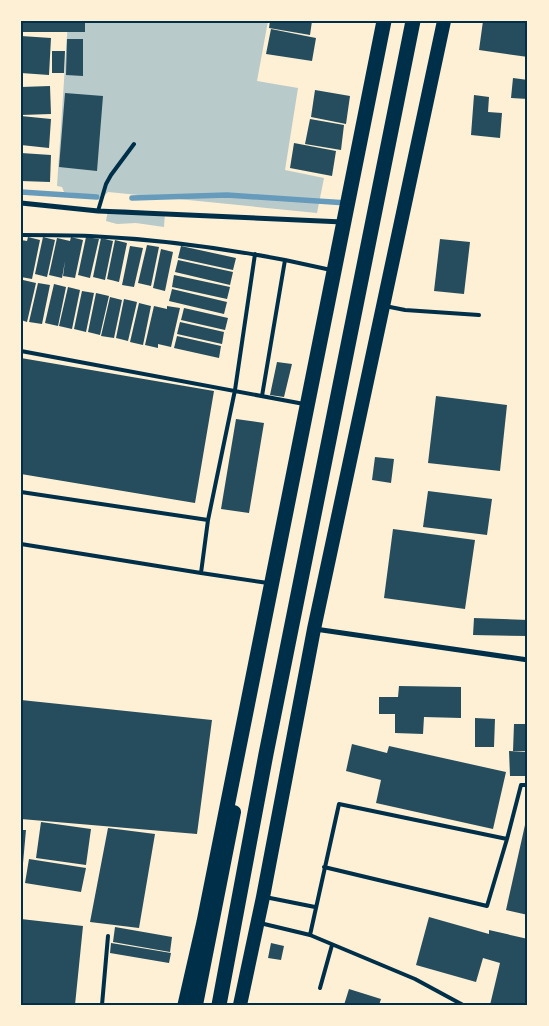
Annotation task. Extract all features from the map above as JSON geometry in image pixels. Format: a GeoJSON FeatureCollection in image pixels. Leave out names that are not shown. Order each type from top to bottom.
{"type":"FeatureCollection","features":[{"type":"Feature","properties":{"kind":"highway"},"geometry":{"type":"LineString","coordinates":[[185,1005],[208,902],[384,21]]}},
{"type":"Feature","properties":{"kind":"highway"},"geometry":{"type":"LineString","coordinates":[[196,1005],[390,21]]}},
{"type":"Feature","properties":{"kind":"highway"},"geometry":{"type":"LineString","coordinates":[[219,1005],[266,754],[412,21]]}},
{"type":"Feature","properties":{"kind":"highway"},"geometry":{"type":"LineString","coordinates":[[240,1005],[258,923],[314,629],[444,21]]}},
{"type":"Feature","properties":{"kind":"street"},"geometry":{"type":"LineString","coordinates":[[21,203],[98,211],[351,223]]}},
{"type":"Feature","properties":{"kind":"street"},"geometry":{"type":"LineString","coordinates":[[314,629],[528,660]]}},
{"type":"Feature","properties":{"kind":"lane"},"geometry":{"type":"LineString","coordinates":[[98,211],[106,184],[134,144]]}},
{"type":"Feature","properties":{"kind":"lane"},"geometry":{"type":"LineString","coordinates":[[21,235],[90,236],[188,245],[255,254],[340,272]]}},
{"type":"Feature","properties":{"kind":"lane"},"geometry":{"type":"LineString","coordinates":[[201,572],[208,520],[235,390],[255,254]]}},
{"type":"Feature","properties":{"kind":"lane"},"geometry":{"type":"LineString","coordinates":[[262,396],[284,260]]}},
{"type":"Feature","properties":{"kind":"lane"},"geometry":{"type":"LineString","coordinates":[[383,305],[405,310],[479,315]]}},
{"type":"Feature","properties":{"kind":"lane"},"geometry":{"type":"LineString","coordinates":[[21,351],[313,405]]}},
{"type":"Feature","properties":{"kind":"lane"},"geometry":{"type":"LineString","coordinates":[[21,492],[208,520]]}},
{"type":"Feature","properties":{"kind":"lane"},"geometry":{"type":"LineString","coordinates":[[21,544],[278,585]]}},
{"type":"Feature","properties":{"kind":"lane"},"geometry":{"type":"LineString","coordinates":[[324,867],[487,906],[521,784],[528,785]]}},
{"type":"Feature","properties":{"kind":"lane"},"geometry":{"type":"LineString","coordinates":[[310,935],[339,804],[507,839]]}},
{"type":"Feature","properties":{"kind":"lane"},"geometry":{"type":"LineString","coordinates":[[263,897],[315,907]]}},
{"type":"Feature","properties":{"kind":"lane"},"geometry":{"type":"LineString","coordinates":[[258,923],[310,935],[414,978],[463,1005]]}},
{"type":"Feature","properties":{"kind":"lane"},"geometry":{"type":"LineString","coordinates":[[102,1005],[108,936]]}},
{"type":"Feature","properties":{"kind":"lane"},"geometry":{"type":"LineString","coordinates":[[320,988],[332,945]]}},
{"type":"Feature","properties":{"kind":"shaded area"},"geometry":{"type":"Polygon","coordinates":[[[68,21],[268,21],[257,81],[298,88],[285,170],[324,178],[317,213],[108,192],[104,196],[64,192],[62,187],[57,186],[68,21]]]}},
{"type":"Feature","properties":{"kind":"shaded area"},"geometry":{"type":"Polygon","coordinates":[[[124,209],[165,213],[164,227],[136,223],[117,224],[106,221],[108,210],[124,209]]]}},
{"type":"Feature","properties":{"kind":"building"},"geometry":{"type":"Polygon","coordinates":[[[21,21],[85,21],[85,32],[21,32],[21,21]]]}},
{"type":"Feature","properties":{"kind":"building"},"geometry":{"type":"Polygon","coordinates":[[[270,21],[312,21],[310,35],[269,28],[270,21]]]}},
{"type":"Feature","properties":{"kind":"building"},"geometry":{"type":"Polygon","coordinates":[[[483,21],[528,21],[528,57],[479,50],[483,21]]]}},
{"type":"Feature","properties":{"kind":"building"},"geometry":{"type":"Polygon","coordinates":[[[271,29],[316,38],[312,61],[266,54],[271,29]]]}},
{"type":"Feature","properties":{"kind":"building"},"geometry":{"type":"Polygon","coordinates":[[[21,36],[51,38],[49,75],[21,73],[21,36]]]}},
{"type":"Feature","properties":{"kind":"building"},"geometry":{"type":"Polygon","coordinates":[[[67,39],[83,39],[83,76],[66,75],[67,39]]]}},
{"type":"Feature","properties":{"kind":"building"},"geometry":{"type":"Polygon","coordinates":[[[52,51],[65,51],[64,73],[52,73],[52,51]]]}},
{"type":"Feature","properties":{"kind":"building"},"geometry":{"type":"Polygon","coordinates":[[[513,78],[528,80],[528,99],[511,98],[513,78]]]}},
{"type":"Feature","properties":{"kind":"building"},"geometry":{"type":"Polygon","coordinates":[[[50,86],[51,114],[21,115],[21,87],[50,86]]]}},
{"type":"Feature","properties":{"kind":"building"},"geometry":{"type":"Polygon","coordinates":[[[315,90],[350,96],[346,124],[311,117],[315,90]]]}},
{"type":"Feature","properties":{"kind":"building"},"geometry":{"type":"Polygon","coordinates":[[[65,93],[103,96],[97,171],[59,167],[65,93]]]}},
{"type":"Feature","properties":{"kind":"building"},"geometry":{"type":"Polygon","coordinates":[[[474,95],[489,97],[488,112],[502,113],[500,138],[471,135],[474,95]]]}},
{"type":"Feature","properties":{"kind":"building"},"geometry":{"type":"Polygon","coordinates":[[[21,116],[51,119],[49,148],[21,145],[21,116]]]}},
{"type":"Feature","properties":{"kind":"building"},"geometry":{"type":"Polygon","coordinates":[[[310,119],[344,125],[341,150],[305,144],[310,119]]]}},
{"type":"Feature","properties":{"kind":"building"},"geometry":{"type":"Polygon","coordinates":[[[294,143],[336,151],[332,176],[290,168],[294,143]]]}},
{"type":"Feature","properties":{"kind":"building"},"geometry":{"type":"Polygon","coordinates":[[[21,153],[51,155],[50,182],[21,181],[21,153]]]}},
{"type":"Feature","properties":{"kind":"building"},"geometry":{"type":"Polygon","coordinates":[[[28,237],[40,240],[32,279],[21,277],[21,240],[27,241],[28,237]]]}},
{"type":"Feature","properties":{"kind":"building"},"geometry":{"type":"Polygon","coordinates":[[[43,237],[55,240],[47,277],[35,274],[43,237]]]}},
{"type":"Feature","properties":{"kind":"building"},"geometry":{"type":"Polygon","coordinates":[[[71,237],[83,240],[75,278],[63,276],[65,261],[62,278],[49,275],[57,238],[70,241],[71,237]]]}},
{"type":"Feature","properties":{"kind":"building"},"geometry":{"type":"Polygon","coordinates":[[[86,237],[99,239],[90,278],[78,275],[86,237]]]}},
{"type":"Feature","properties":{"kind":"building"},"geometry":{"type":"Polygon","coordinates":[[[101,238],[113,241],[105,280],[93,277],[101,238]]]}},
{"type":"Feature","properties":{"kind":"building"},"geometry":{"type":"Polygon","coordinates":[[[440,239],[470,242],[464,294],[434,291],[440,239]]]}},
{"type":"Feature","properties":{"kind":"building"},"geometry":{"type":"Polygon","coordinates":[[[115,240],[127,243],[119,282],[107,279],[115,240]]]}},
{"type":"Feature","properties":{"kind":"building"},"geometry":{"type":"Polygon","coordinates":[[[147,245],[159,247],[151,286],[138,283],[147,245]]]}},
{"type":"Feature","properties":{"kind":"building"},"geometry":{"type":"Polygon","coordinates":[[[130,246],[143,248],[134,287],[122,285],[130,246]]]}},
{"type":"Feature","properties":{"kind":"building"},"geometry":{"type":"Polygon","coordinates":[[[181,246],[236,258],[233,270],[178,258],[181,246]]]}},
{"type":"Feature","properties":{"kind":"building"},"geometry":{"type":"Polygon","coordinates":[[[161,249],[173,252],[165,291],[153,288],[161,249]]]}},
{"type":"Feature","properties":{"kind":"building"},"geometry":{"type":"Polygon","coordinates":[[[178,260],[233,272],[230,285],[175,272],[178,260]]]}},
{"type":"Feature","properties":{"kind":"building"},"geometry":{"type":"Polygon","coordinates":[[[174,275],[230,287],[227,299],[172,287],[174,275]]]}},
{"type":"Feature","properties":{"kind":"building"},"geometry":{"type":"Polygon","coordinates":[[[23,280],[36,283],[27,322],[21,320],[21,289],[23,280]]]}},
{"type":"Feature","properties":{"kind":"building"},"geometry":{"type":"Polygon","coordinates":[[[38,283],[50,285],[42,324],[29,322],[38,283]]]}},
{"type":"Feature","properties":{"kind":"building"},"geometry":{"type":"Polygon","coordinates":[[[54,284],[66,287],[58,326],[45,323],[54,284]]]}},
{"type":"Feature","properties":{"kind":"building"},"geometry":{"type":"Polygon","coordinates":[[[68,287],[80,290],[72,329],[59,326],[68,287]]]}},
{"type":"Feature","properties":{"kind":"building"},"geometry":{"type":"Polygon","coordinates":[[[172,289],[227,302],[224,314],[169,301],[172,289]]]}},
{"type":"Feature","properties":{"kind":"building"},"geometry":{"type":"Polygon","coordinates":[[[82,291],[94,293],[86,332],[74,329],[82,291]]]}},
{"type":"Feature","properties":{"kind":"building"},"geometry":{"type":"Polygon","coordinates":[[[96,293],[109,296],[100,335],[88,332],[96,293]]]}},
{"type":"Feature","properties":{"kind":"building"},"geometry":{"type":"Polygon","coordinates":[[[110,297],[122,300],[114,338],[101,336],[110,297]]]}},
{"type":"Feature","properties":{"kind":"building"},"geometry":{"type":"Polygon","coordinates":[[[124,299],[137,302],[128,341],[116,338],[124,299]]]}},
{"type":"Feature","properties":{"kind":"building"},"geometry":{"type":"Polygon","coordinates":[[[139,303],[151,306],[143,345],[130,342],[139,303]]]}},
{"type":"Feature","properties":{"kind":"building"},"geometry":{"type":"Polygon","coordinates":[[[154,306],[167,309],[167,306],[180,308],[171,347],[158,344],[158,348],[145,345],[154,306]]]}},
{"type":"Feature","properties":{"kind":"building"},"geometry":{"type":"Polygon","coordinates":[[[184,308],[228,318],[225,330],[181,320],[184,308]]]}},
{"type":"Feature","properties":{"kind":"building"},"geometry":{"type":"Polygon","coordinates":[[[180,322],[224,332],[222,344],[177,334],[180,322]]]}},
{"type":"Feature","properties":{"kind":"building"},"geometry":{"type":"Polygon","coordinates":[[[177,336],[221,346],[219,358],[174,348],[177,336]]]}},
{"type":"Feature","properties":{"kind":"building"},"geometry":{"type":"Polygon","coordinates":[[[21,358],[214,391],[195,503],[21,474],[21,358]]]}},
{"type":"Feature","properties":{"kind":"building"},"geometry":{"type":"Polygon","coordinates":[[[277,362],[292,364],[284,397],[270,395],[277,362]]]}},
{"type":"Feature","properties":{"kind":"building"},"geometry":{"type":"Polygon","coordinates":[[[436,396],[507,405],[500,471],[428,463],[436,396]]]}},
{"type":"Feature","properties":{"kind":"building"},"geometry":{"type":"Polygon","coordinates":[[[236,419],[264,423],[249,513],[221,509],[236,419]]]}},
{"type":"Feature","properties":{"kind":"building"},"geometry":{"type":"Polygon","coordinates":[[[375,457],[394,459],[391,483],[372,480],[375,457]]]}},
{"type":"Feature","properties":{"kind":"building"},"geometry":{"type":"Polygon","coordinates":[[[428,491],[492,499],[487,535],[423,527],[428,491]]]}},
{"type":"Feature","properties":{"kind":"building"},"geometry":{"type":"Polygon","coordinates":[[[393,529],[475,540],[465,609],[384,598],[393,529]]]}},
{"type":"Feature","properties":{"kind":"building"},"geometry":{"type":"Polygon","coordinates":[[[474,618],[528,620],[528,636],[473,635],[474,618]]]}},
{"type":"Feature","properties":{"kind":"building"},"geometry":{"type":"Polygon","coordinates":[[[399,686],[461,687],[461,718],[424,717],[423,734],[395,733],[395,714],[379,714],[379,697],[398,697],[399,686]]]}},
{"type":"Feature","properties":{"kind":"building"},"geometry":{"type":"Polygon","coordinates":[[[21,700],[212,720],[197,834],[21,819],[21,700]]]}},
{"type":"Feature","properties":{"kind":"building"},"geometry":{"type":"Polygon","coordinates":[[[475,718],[495,719],[494,747],[475,747],[475,718]]]}},
{"type":"Feature","properties":{"kind":"building"},"geometry":{"type":"Polygon","coordinates":[[[514,724],[528,724],[528,751],[513,751],[514,724]]]}},
{"type":"Feature","properties":{"kind":"building"},"geometry":{"type":"Polygon","coordinates":[[[352,744],[387,753],[389,746],[506,772],[493,829],[376,803],[381,780],[346,771],[352,744]]]}},
{"type":"Feature","properties":{"kind":"building"},"geometry":{"type":"Polygon","coordinates":[[[509,751],[528,752],[528,776],[510,776],[509,751]]]}},
{"type":"Feature","properties":{"kind":"building"},"geometry":{"type":"Polygon","coordinates":[[[528,816],[528,915],[506,910],[528,816]]]}},
{"type":"Feature","properties":{"kind":"building"},"geometry":{"type":"Polygon","coordinates":[[[41,822],[91,829],[86,865],[36,858],[41,822]]]}},
{"type":"Feature","properties":{"kind":"building"},"geometry":{"type":"Polygon","coordinates":[[[108,828],[155,834],[139,928],[90,922],[108,828]]]}},
{"type":"Feature","properties":{"kind":"building"},"geometry":{"type":"Polygon","coordinates":[[[21,830],[26,830],[23,863],[21,863],[21,830]]]}},
{"type":"Feature","properties":{"kind":"building"},"geometry":{"type":"Polygon","coordinates":[[[29,859],[86,868],[81,892],[25,883],[29,859]]]}},
{"type":"Feature","properties":{"kind":"building"},"geometry":{"type":"Polygon","coordinates":[[[429,917],[489,934],[489,930],[528,939],[528,1005],[490,1005],[500,963],[483,958],[476,982],[416,965],[429,917]]]}},
{"type":"Feature","properties":{"kind":"building"},"geometry":{"type":"Polygon","coordinates":[[[21,919],[83,926],[75,1005],[21,1005],[21,919]]]}},
{"type":"Feature","properties":{"kind":"building"},"geometry":{"type":"Polygon","coordinates":[[[115,927],[172,937],[170,952],[113,942],[115,927]]]}},
{"type":"Feature","properties":{"kind":"building"},"geometry":{"type":"Polygon","coordinates":[[[111,943],[171,953],[169,963],[110,953],[111,943]]]}},
{"type":"Feature","properties":{"kind":"building"},"geometry":{"type":"Polygon","coordinates":[[[271,943],[284,946],[281,960],[268,958],[271,943]]]}},
{"type":"Feature","properties":{"kind":"building"},"geometry":{"type":"Polygon","coordinates":[[[349,989],[381,999],[379,1005],[344,1005],[349,989]]]}},
{"type":"Feature","properties":{"kind":"waterway"},"geometry":{"type":"LineString","coordinates":[[21,192],[97,197]]}},
{"type":"Feature","properties":{"kind":"waterway"},"geometry":{"type":"LineString","coordinates":[[132,198],[227,195],[347,203]]}}]}
